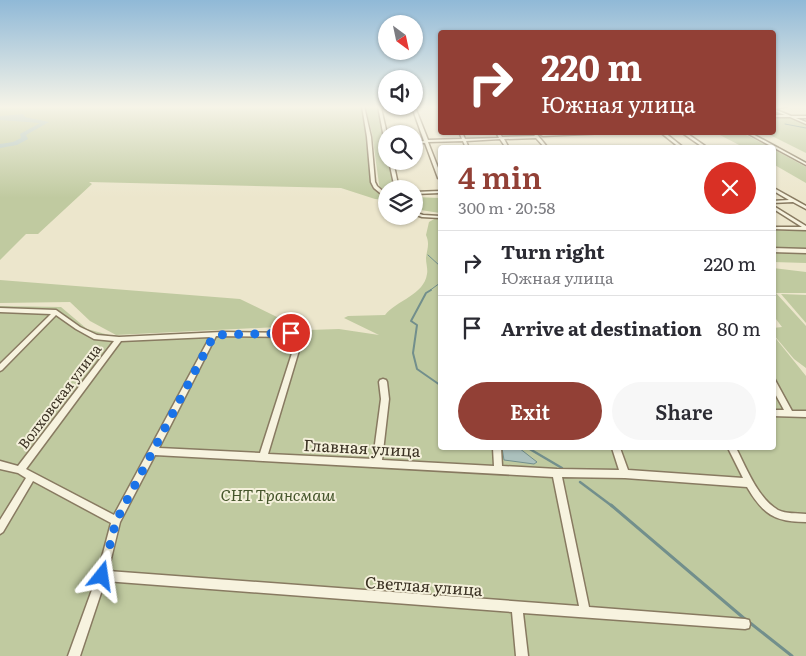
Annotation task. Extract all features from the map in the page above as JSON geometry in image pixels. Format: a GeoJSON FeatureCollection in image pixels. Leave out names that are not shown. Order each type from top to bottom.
{"type":"FeatureCollection","features":[{"type":"Feature","properties":{"kind":"street"},"geometry":{"type":"LineString","coordinates":[[369,137],[373,182],[378,189]]}},
{"type":"Feature","properties":{"kind":"street"},"geometry":{"type":"LineString","coordinates":[[424,137],[438,173]]}},
{"type":"Feature","properties":{"kind":"street"},"geometry":{"type":"LineString","coordinates":[[462,137],[466,145]]}},
{"type":"Feature","properties":{"kind":"street"},"geometry":{"type":"LineString","coordinates":[[423,141],[523,137]]}},
{"type":"Feature","properties":{"kind":"street"},"geometry":{"type":"LineString","coordinates":[[668,137],[680,145]]}},
{"type":"Feature","properties":{"kind":"street"},"geometry":{"type":"LineString","coordinates":[[689,137],[702,145]]}},
{"type":"Feature","properties":{"kind":"street"},"geometry":{"type":"LineString","coordinates":[[755,137],[770,145]]}},
{"type":"Feature","properties":{"kind":"street"},"geometry":{"type":"LineString","coordinates":[[501,139],[506,145]]}},
{"type":"Feature","properties":{"kind":"street"},"geometry":{"type":"LineString","coordinates":[[776,148],[806,164]]}},
{"type":"Feature","properties":{"kind":"street"},"geometry":{"type":"LineString","coordinates":[[776,190],[806,208]]}},
{"type":"Feature","properties":{"kind":"street"},"geometry":{"type":"LineString","coordinates":[[423,193],[438,192]]}},
{"type":"Feature","properties":{"kind":"street"},"geometry":{"type":"LineString","coordinates":[[776,202],[794,201]]}},
{"type":"Feature","properties":{"kind":"street"},"geometry":{"type":"LineString","coordinates":[[776,209],[806,229]]}},
{"type":"Feature","properties":{"kind":"street"},"geometry":{"type":"LineString","coordinates":[[423,216],[438,217]]}},
{"type":"Feature","properties":{"kind":"street"},"geometry":{"type":"LineString","coordinates":[[776,227],[806,229]]}},
{"type":"Feature","properties":{"kind":"street"},"geometry":{"type":"LineString","coordinates":[[776,250],[806,251]]}},
{"type":"Feature","properties":{"kind":"street"},"geometry":{"type":"LineString","coordinates":[[0,310],[56,312],[78,328],[96,337],[119,339],[214,335],[299,335],[263,457]]}},
{"type":"Feature","properties":{"kind":"street"},"geometry":{"type":"LineString","coordinates":[[0,368],[56,312]]}},
{"type":"Feature","properties":{"kind":"street"},"geometry":{"type":"LineString","coordinates":[[74,656],[102,576],[116,521],[214,335]]}},
{"type":"Feature","properties":{"kind":"street","name":"Волховская улица"},"geometry":{"type":"LineString","coordinates":[[20,470],[119,339]]}},
{"type":"Feature","properties":{"kind":"street"},"geometry":{"type":"LineString","coordinates":[[377,463],[385,399],[383,382]]}},
{"type":"Feature","properties":{"kind":"street"},"geometry":{"type":"LineString","coordinates":[[776,388],[790,414]]}},
{"type":"Feature","properties":{"kind":"street"},"geometry":{"type":"LineString","coordinates":[[776,413],[806,414]]}},
{"type":"Feature","properties":{"kind":"street"},"geometry":{"type":"LineString","coordinates":[[497,450],[498,469]]}},
{"type":"Feature","properties":{"kind":"street"},"geometry":{"type":"LineString","coordinates":[[617,450],[625,474]]}},
{"type":"Feature","properties":{"kind":"street"},"geometry":{"type":"LineString","coordinates":[[733,450],[750,483],[767,507],[775,513],[791,518],[806,518]]}},
{"type":"Feature","properties":{"kind":"street","name":"Главная улица"},"geometry":{"type":"LineString","coordinates":[[152,451],[557,473],[625,474],[750,483]]}},
{"type":"Feature","properties":{"kind":"street"},"geometry":{"type":"LineString","coordinates":[[0,465],[20,470],[116,521]]}},
{"type":"Feature","properties":{"kind":"street"},"geometry":{"type":"LineString","coordinates":[[557,473],[585,612]]}},
{"type":"Feature","properties":{"kind":"street"},"geometry":{"type":"LineString","coordinates":[[0,529],[31,477]]}},
{"type":"Feature","properties":{"kind":"street","name":"Светлая улица"},"geometry":{"type":"LineString","coordinates":[[102,576],[744,624]]}},
{"type":"Feature","properties":{"kind":"street"},"geometry":{"type":"LineString","coordinates":[[517,607],[522,656]]}},
{"type":"Feature","properties":{"kind":"green space"},"geometry":{"type":"Polygon","coordinates":[[[0,137],[367,137],[372,188],[378,193],[378,199],[341,188],[89,182],[92,184],[38,234],[26,234],[0,260],[0,137]]]}},
{"type":"Feature","properties":{"kind":"green space"},"geometry":{"type":"Polygon","coordinates":[[[373,137],[378,137],[378,170],[392,170],[393,180],[379,180],[373,137]]]}},
{"type":"Feature","properties":{"kind":"green space"},"geometry":{"type":"Polygon","coordinates":[[[723,137],[749,137],[766,145],[739,145],[723,137]]]}},
{"type":"Feature","properties":{"kind":"green space"},"geometry":{"type":"Polygon","coordinates":[[[773,137],[806,137],[806,153],[773,137]]]}},
{"type":"Feature","properties":{"kind":"green space"},"geometry":{"type":"Polygon","coordinates":[[[776,151],[806,167],[806,183],[776,166],[776,151]]]}},
{"type":"Feature","properties":{"kind":"green space"},"geometry":{"type":"Polygon","coordinates":[[[423,197],[438,198],[438,213],[423,210],[423,197]]]}},
{"type":"Feature","properties":{"kind":"green space","name":"СНТ Трансмаш"},"geometry":{"type":"Polygon","coordinates":[[[438,218],[438,450],[776,450],[776,339],[806,376],[806,656],[0,656],[0,306],[61,307],[87,329],[109,335],[339,329],[379,335],[344,318],[348,316],[385,315],[421,287],[427,272],[428,244],[426,235],[429,222],[438,218]]]}},
{"type":"Feature","properties":{"kind":"green space"},"geometry":{"type":"Polygon","coordinates":[[[776,230],[806,231],[806,263],[776,262],[776,230]]]}},
{"type":"Feature","properties":{"kind":"green space"},"geometry":{"type":"Polygon","coordinates":[[[776,268],[806,272],[806,293],[776,293],[776,268]]]}},
{"type":"Feature","properties":{"kind":"green space"},"geometry":{"type":"Polygon","coordinates":[[[0,280],[240,299],[277,317],[278,327],[116,335],[90,321],[70,302],[0,303],[0,280]]]}},
{"type":"Feature","properties":{"kind":"green space"},"geometry":{"type":"Polygon","coordinates":[[[776,293],[806,326],[806,368],[794,359],[776,338],[776,328],[782,327],[776,319],[776,293]]]}},
{"type":"Feature","properties":{"kind":"green space"},"geometry":{"type":"Polygon","coordinates":[[[781,294],[806,295],[806,323],[781,294]]]}},
{"type":"Feature","properties":{"kind":"shaded area"},"geometry":{"type":"Polygon","coordinates":[[[502,450],[522,450],[537,462],[534,464],[504,460],[502,450]]]}},
{"type":"Feature","properties":{"kind":"waterway"},"geometry":{"type":"LineString","coordinates":[[0,146],[15,144],[26,138],[24,137]]}},
{"type":"Feature","properties":{"kind":"waterway"},"geometry":{"type":"LineString","coordinates":[[428,255],[438,264]]}},
{"type":"Feature","properties":{"kind":"waterway"},"geometry":{"type":"LineString","coordinates":[[429,291],[438,284]]}},
{"type":"Feature","properties":{"kind":"waterway"},"geometry":{"type":"LineString","coordinates":[[431,290],[426,293],[411,321],[417,325],[413,353],[417,369],[438,384]]}},
{"type":"Feature","properties":{"kind":"waterway"},"geometry":{"type":"LineString","coordinates":[[531,450],[562,468]]}},
{"type":"Feature","properties":{"kind":"waterway"},"geometry":{"type":"LineString","coordinates":[[580,482],[612,506]]}},
{"type":"Feature","properties":{"kind":"waterway"},"geometry":{"type":"LineString","coordinates":[[611,505],[746,620]]}},
{"type":"Feature","properties":{"kind":"waterway"},"geometry":{"type":"LineString","coordinates":[[749,622],[792,656]]}},
{"type":"Feature","properties":{"kind":"route"},"geometry":{"type":"LineString","coordinates":[[102,576],[116,521],[214,335],[291,333]]}}]}
